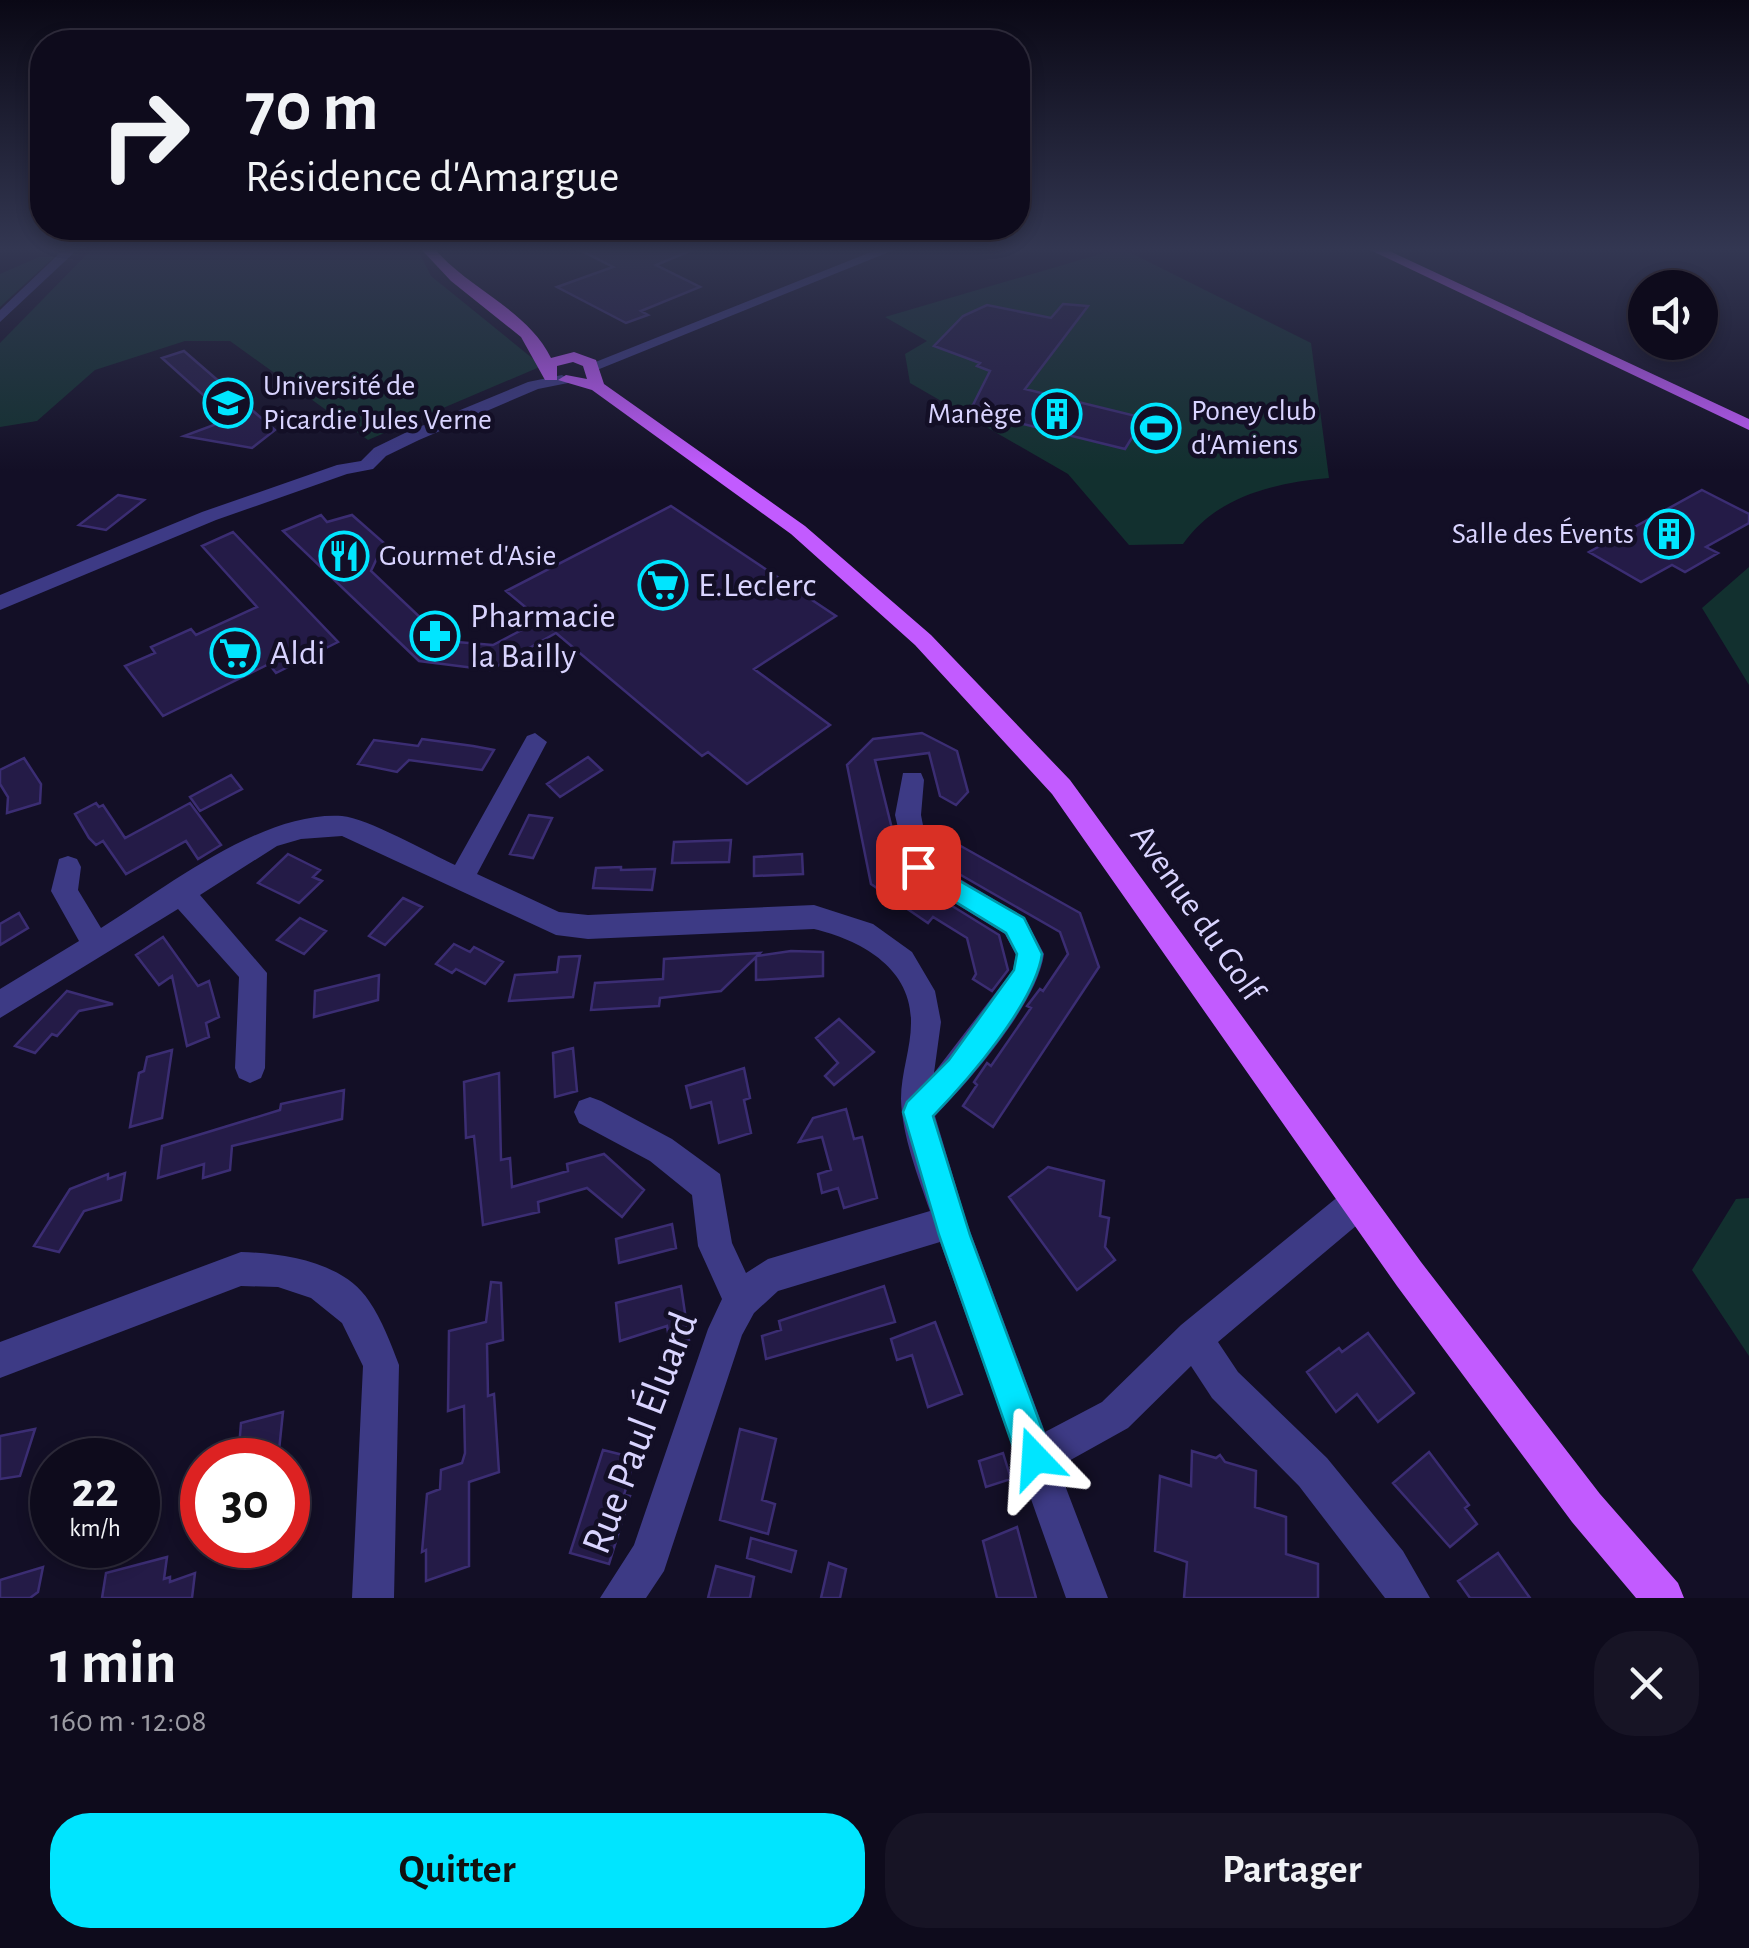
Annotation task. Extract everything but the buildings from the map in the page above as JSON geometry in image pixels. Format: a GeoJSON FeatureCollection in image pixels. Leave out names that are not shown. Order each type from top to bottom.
{"type":"FeatureCollection","features":[{"type":"Feature","properties":{"kind":"main road"},"geometry":{"type":"LineString","coordinates":[[510,323],[534,342],[586,368]]}},
{"type":"Feature","properties":{"kind":"main road"},"geometry":{"type":"LineString","coordinates":[[1534,323],[1749,422]]}},
{"type":"Feature","properties":{"kind":"main road"},"geometry":{"type":"LineString","coordinates":[[1542,323],[1749,422]]}},
{"type":"Feature","properties":{"kind":"main road"},"geometry":{"type":"LineString","coordinates":[[534,342],[548,376],[564,380]]}},
{"type":"Feature","properties":{"kind":"main road"},"geometry":{"type":"LineString","coordinates":[[546,368],[558,360],[586,368]]}},
{"type":"Feature","properties":{"kind":"main road","name":"Avenue du Golf"},"geometry":{"type":"LineString","coordinates":[[564,380],[586,368],[798,530],[923,640],[1061,787],[1357,1203],[1586,1508],[1663,1598]]}},
{"type":"Feature","properties":{"kind":"street"},"geometry":{"type":"LineString","coordinates":[[586,368],[688,323]]}},
{"type":"Feature","properties":{"kind":"street"},"geometry":{"type":"LineString","coordinates":[[586,368],[702,323]]}},
{"type":"Feature","properties":{"kind":"street"},"geometry":{"type":"LineString","coordinates":[[358,458],[528,381],[546,368]]}},
{"type":"Feature","properties":{"kind":"street"},"geometry":{"type":"LineString","coordinates":[[0,603],[534,385],[564,380]]}},
{"type":"Feature","properties":{"kind":"street"},"geometry":{"type":"LineString","coordinates":[[460,880],[535,742]]}},
{"type":"Feature","properties":{"kind":"street"},"geometry":{"type":"LineString","coordinates":[[912,780],[908,814],[918,867],[1015,926],[1030,954],[1026,974],[959,1070],[917,1112]]}},
{"type":"Feature","properties":{"kind":"street"},"geometry":{"type":"LineString","coordinates":[[0,1006],[269,838],[301,829],[344,826],[556,923],[588,927],[814,916],[845,923],[876,937],[902,959],[922,994],[926,1034],[917,1112],[950,1222],[1087,1598]]}},
{"type":"Feature","properties":{"kind":"street"},"geometry":{"type":"LineString","coordinates":[[68,868],[64,890],[97,946]]}},
{"type":"Feature","properties":{"kind":"street"},"geometry":{"type":"LineString","coordinates":[[181,893],[253,973],[250,1068]]}},
{"type":"Feature","properties":{"kind":"street","name":"Rue Paul Éluard"},"geometry":{"type":"LineString","coordinates":[[590,1112],[661,1150],[708,1186],[714,1246],[742,1300]]}},
{"type":"Feature","properties":{"kind":"street"},"geometry":{"type":"LineString","coordinates":[[1035,1458],[1115,1415],[1194,1338],[1357,1203]]}},
{"type":"Feature","properties":{"kind":"street","name":"Rue Paul Éluard"},"geometry":{"type":"LineString","coordinates":[[621,1598],[650,1557],[726,1329],[742,1300],[768,1277],[950,1222]]}},
{"type":"Feature","properties":{"kind":"street"},"geometry":{"type":"LineString","coordinates":[[0,1360],[240,1269],[278,1270],[321,1284],[356,1310],[381,1365],[373,1598]]}},
{"type":"Feature","properties":{"kind":"street"},"geometry":{"type":"LineString","coordinates":[[1194,1338],[1225,1385],[1313,1472],[1409,1598]]}},
{"type":"Feature","properties":{"kind":"green space"},"geometry":{"type":"Polygon","coordinates":[[[20,323],[488,323],[542,366],[368,440],[230,341],[185,341],[95,370],[37,421],[0,427],[0,343],[20,323]]]}},
{"type":"Feature","properties":{"kind":"green space","name":"Poney club d'Amiens"},"geometry":{"type":"Polygon","coordinates":[[[895,323],[1270,323],[1311,343],[1329,478],[1267,488],[1229,503],[1212,514],[1183,544],[1129,545],[1068,474],[910,383],[905,354],[927,341],[895,323]]]}},
{"type":"Feature","properties":{"kind":"green space"},"geometry":{"type":"Polygon","coordinates":[[[1749,567],[1749,685],[1702,608],[1749,567]]]}},
{"type":"Feature","properties":{"kind":"green space"},"geometry":{"type":"Polygon","coordinates":[[[1749,1198],[1749,1356],[1692,1270],[1736,1199],[1749,1198]]]}},
{"type":"Feature","properties":{"kind":"place","name":"Université de Picardie Jules Verne"},"geometry":{"type":"Point","coordinates":[228,403]}},
{"type":"Feature","properties":{"kind":"place","name":"Manège"},"geometry":{"type":"Point","coordinates":[1057,414]}},
{"type":"Feature","properties":{"kind":"place","name":"Poney club d'Amiens"},"geometry":{"type":"Point","coordinates":[1156,428]}},
{"type":"Feature","properties":{"kind":"place","name":"Salle des Évents"},"geometry":{"type":"Point","coordinates":[1669,534]}},
{"type":"Feature","properties":{"kind":"place","name":"Gourmet d'Asie"},"geometry":{"type":"Point","coordinates":[344,556]}},
{"type":"Feature","properties":{"kind":"place","name":"E.Leclerc"},"geometry":{"type":"Point","coordinates":[663,585]}},
{"type":"Feature","properties":{"kind":"place","name":"Pharmacie la Bailly"},"geometry":{"type":"Point","coordinates":[435,636]}},
{"type":"Feature","properties":{"kind":"place","name":"Aldi"},"geometry":{"type":"Point","coordinates":[235,653]}},
{"type":"Feature","properties":{"kind":"route"},"geometry":{"type":"LineString","coordinates":[[918,867],[1015,926],[1030,954],[1026,974],[959,1070],[917,1112],[954,1235],[1035,1458]]}}]}
